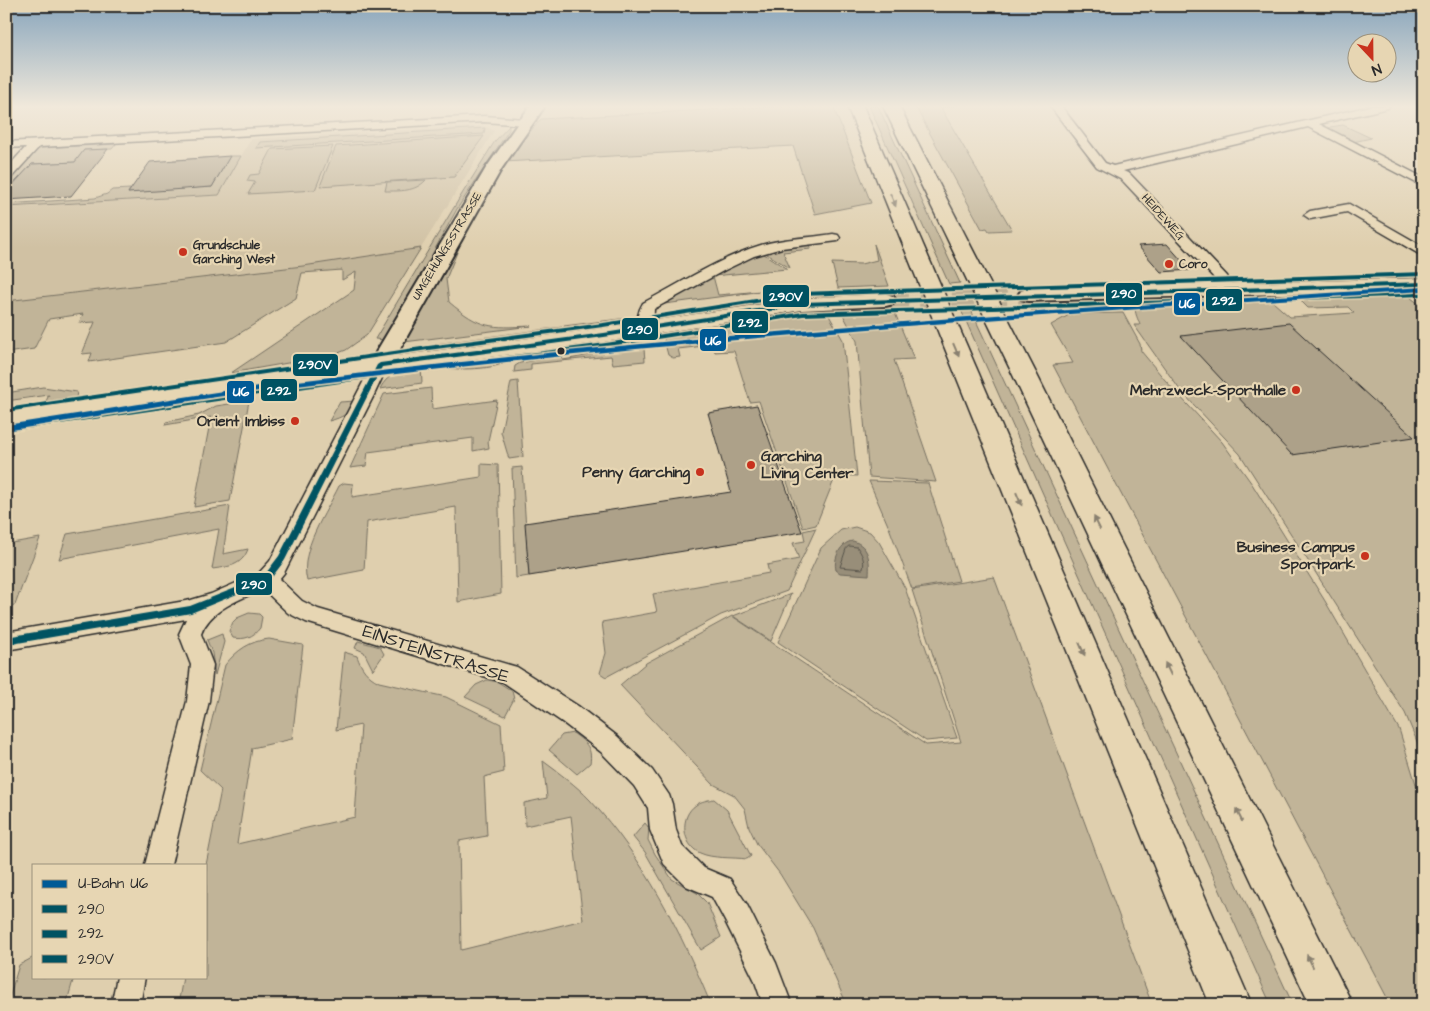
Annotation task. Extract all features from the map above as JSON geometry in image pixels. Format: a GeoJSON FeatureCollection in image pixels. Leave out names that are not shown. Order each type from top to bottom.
{"type":"FeatureCollection","features":[{"type":"Feature","properties":{"kind":"highway"},"geometry":{"type":"LineString","coordinates":[[874,153],[1231,1005]]}},
{"type":"Feature","properties":{"kind":"highway"},"geometry":{"type":"LineString","coordinates":[[915,153],[1028,380],[1332,1005]]}},
{"type":"Feature","properties":{"kind":"street"},"geometry":{"type":"LineString","coordinates":[[6,176],[27,153]]}},
{"type":"Feature","properties":{"kind":"street","name":"UMGEHUNGSSTRASSE"},"geometry":{"type":"LineString","coordinates":[[380,365],[471,204],[504,153]]}},
{"type":"Feature","properties":{"kind":"street","name":"HEIDEWEG"},"geometry":{"type":"LineString","coordinates":[[1092,153],[1101,165],[1126,177],[1141,192],[1222,279],[1227,290]]}},
{"type":"Feature","properties":{"kind":"street"},"geometry":{"type":"LineString","coordinates":[[1112,170],[1182,153]]}},
{"type":"Feature","properties":{"kind":"street"},"geometry":{"type":"LineString","coordinates":[[1366,153],[1424,183]]}},
{"type":"Feature","properties":{"kind":"street"},"geometry":{"type":"LineString","coordinates":[[1310,215],[1349,208],[1424,253]]}},
{"type":"Feature","properties":{"kind":"street"},"geometry":{"type":"LineString","coordinates":[[645,328],[645,313],[648,306],[723,265],[766,248],[792,242],[833,238]]}},
{"type":"Feature","properties":{"kind":"street"},"geometry":{"type":"LineString","coordinates":[[1028,295],[1424,284]]}},
{"type":"Feature","properties":{"kind":"street"},"geometry":{"type":"LineString","coordinates":[[6,420],[802,304],[886,300]]}},
{"type":"Feature","properties":{"kind":"street"},"geometry":{"type":"LineString","coordinates":[[6,641],[191,609],[266,579],[277,567],[286,551],[380,365]]}},
{"type":"Feature","properties":{"kind":"street","name":"EINSTEINSTRASSE"},"geometry":{"type":"LineString","coordinates":[[266,579],[294,608],[312,616],[509,674],[570,714],[609,744],[643,778],[660,804],[663,830],[673,855],[695,877],[721,888],[758,956],[778,1005]]}},
{"type":"Feature","properties":{"kind":"street"},"geometry":{"type":"LineString","coordinates":[[190,634],[195,621],[217,600]]}},
{"type":"Feature","properties":{"kind":"street"},"geometry":{"type":"LineString","coordinates":[[145,618],[172,624],[190,634],[202,665],[198,701],[158,864]]}},
{"type":"Feature","properties":{"kind":"street"},"geometry":{"type":"LineString","coordinates":[[125,1005],[131,978]]}},
{"type":"Feature","properties":{"kind":"shaded area"},"geometry":{"type":"Polygon","coordinates":[[[33,153],[82,153],[75,162],[32,164],[6,192],[6,184],[33,153]]]}},
{"type":"Feature","properties":{"kind":"shaded area"},"geometry":{"type":"Polygon","coordinates":[[[243,153],[480,153],[421,248],[303,266],[6,301],[6,208],[219,195],[243,153]]]}},
{"type":"Feature","properties":{"kind":"shaded area"},"geometry":{"type":"Polygon","coordinates":[[[270,153],[330,153],[315,190],[248,194],[255,182],[247,181],[250,175],[259,174],[270,153]]]}},
{"type":"Feature","properties":{"kind":"shaded area"},"geometry":{"type":"Polygon","coordinates":[[[333,153],[471,153],[454,177],[320,186],[333,153]]]}},
{"type":"Feature","properties":{"kind":"shaded area"},"geometry":{"type":"Polygon","coordinates":[[[487,153],[494,153],[457,209],[385,340],[375,339],[487,153]]]}},
{"type":"Feature","properties":{"kind":"shaded area"},"geometry":{"type":"Polygon","coordinates":[[[512,153],[663,153],[504,162],[512,153]]]}},
{"type":"Feature","properties":{"kind":"shaded area"},"geometry":{"type":"Polygon","coordinates":[[[795,153],[851,153],[871,203],[815,214],[795,153]]]}},
{"type":"Feature","properties":{"kind":"shaded area"},"geometry":{"type":"Polygon","coordinates":[[[890,153],[900,153],[960,283],[949,284],[890,153]]]}},
{"type":"Feature","properties":{"kind":"shaded area"},"geometry":{"type":"Polygon","coordinates":[[[941,153],[967,153],[1012,230],[989,231],[987,228],[982,229],[941,153]]]}},
{"type":"Feature","properties":{"kind":"shaded area"},"geometry":{"type":"Polygon","coordinates":[[[230,156],[241,156],[219,195],[6,207],[6,204],[95,198],[112,190],[130,189],[128,193],[152,191],[173,160],[207,158],[189,188],[212,187],[230,156]]]}},
{"type":"Feature","properties":{"kind":"shaded area"},"geometry":{"type":"Polygon","coordinates":[[[426,180],[412,189],[385,191],[387,182],[426,180]]]}},
{"type":"Feature","properties":{"kind":"shaded area"},"geometry":{"type":"Polygon","coordinates":[[[810,244],[811,249],[783,252],[790,268],[762,251],[810,244]]]}},
{"type":"Feature","properties":{"kind":"shaded area"},"geometry":{"type":"Polygon","coordinates":[[[874,244],[889,286],[838,288],[832,263],[861,264],[877,260],[874,244]]]}},
{"type":"Feature","properties":{"kind":"shaded area"},"geometry":{"type":"Polygon","coordinates":[[[452,245],[460,245],[446,279],[449,302],[478,322],[487,325],[505,327],[531,326],[404,342],[404,338],[452,245]]]}},
{"type":"Feature","properties":{"kind":"shaded area"},"geometry":{"type":"Polygon","coordinates":[[[421,248],[367,335],[346,350],[333,355],[231,373],[354,290],[356,272],[342,280],[342,270],[302,273],[296,298],[226,342],[89,362],[92,353],[82,354],[95,322],[79,323],[83,314],[49,319],[34,349],[6,353],[6,301],[303,266],[421,248]]]}},
{"type":"Feature","properties":{"kind":"shaded area"},"geometry":{"type":"Polygon","coordinates":[[[761,252],[787,269],[713,276],[718,295],[771,290],[657,305],[682,291],[688,291],[699,285],[699,281],[761,252]]]}},
{"type":"Feature","properties":{"kind":"shaded area","name":"Business Campus Sportpark"},"geometry":{"type":"Polygon","coordinates":[[[1406,294],[1424,308],[1424,758],[1405,713],[1240,454],[1180,390],[1134,325],[1140,325],[1135,309],[1140,301],[1208,299],[1273,302],[1290,317],[1354,313],[1348,307],[1308,308],[1301,301],[1348,295],[1406,294]]]}},
{"type":"Feature","properties":{"kind":"shaded area"},"geometry":{"type":"Polygon","coordinates":[[[1026,300],[1077,301],[1087,306],[1116,305],[1119,310],[1032,311],[1026,300]]]}},
{"type":"Feature","properties":{"kind":"shaded area"},"geometry":{"type":"Polygon","coordinates":[[[892,306],[914,359],[894,360],[936,482],[869,477],[857,341],[840,309],[892,306]]]}},
{"type":"Feature","properties":{"kind":"shaded area"},"geometry":{"type":"Polygon","coordinates":[[[812,308],[827,312],[843,340],[857,476],[836,475],[816,525],[803,528],[759,401],[750,402],[734,351],[715,352],[713,345],[678,349],[680,357],[673,358],[668,355],[664,340],[668,333],[675,330],[812,308]]]}},
{"type":"Feature","properties":{"kind":"shaded area"},"geometry":{"type":"Polygon","coordinates":[[[961,310],[971,310],[1293,1005],[1271,1005],[961,310]]]}},
{"type":"Feature","properties":{"kind":"shaded area"},"geometry":{"type":"Polygon","coordinates":[[[1123,313],[1140,344],[1141,351],[1222,442],[1252,484],[1325,601],[1399,729],[1424,810],[1424,1005],[1391,1005],[1053,365],[1073,363],[1051,325],[1071,314],[1123,313]]]}},
{"type":"Feature","properties":{"kind":"shaded area"},"geometry":{"type":"Polygon","coordinates":[[[635,317],[565,330],[564,326],[635,317]]]}},
{"type":"Feature","properties":{"kind":"shaded area"},"geometry":{"type":"Polygon","coordinates":[[[562,327],[562,330],[497,341],[435,346],[435,344],[562,327]]]}},
{"type":"Feature","properties":{"kind":"shaded area"},"geometry":{"type":"Polygon","coordinates":[[[638,342],[644,349],[645,361],[613,364],[611,356],[531,364],[531,370],[514,372],[515,366],[520,363],[561,356],[563,360],[602,353],[600,348],[638,342]]]}},
{"type":"Feature","properties":{"kind":"shaded area"},"geometry":{"type":"Polygon","coordinates":[[[514,358],[497,366],[486,368],[434,368],[435,365],[514,358]]]}},
{"type":"Feature","properties":{"kind":"shaded area"},"geometry":{"type":"Polygon","coordinates":[[[421,366],[422,383],[380,389],[383,383],[392,375],[403,370],[421,366]]]}},
{"type":"Feature","properties":{"kind":"shaded area"},"geometry":{"type":"Polygon","coordinates":[[[518,381],[523,457],[509,459],[501,432],[511,382],[518,381]]]}},
{"type":"Feature","properties":{"kind":"shaded area"},"geometry":{"type":"Polygon","coordinates":[[[43,387],[77,392],[76,397],[46,401],[49,395],[6,401],[6,393],[43,387]]]}},
{"type":"Feature","properties":{"kind":"shaded area"},"geometry":{"type":"Polygon","coordinates":[[[431,388],[432,409],[497,400],[488,441],[489,448],[473,451],[473,438],[368,452],[366,466],[350,468],[384,394],[431,388]]]}},
{"type":"Feature","properties":{"kind":"shaded area"},"geometry":{"type":"Polygon","coordinates":[[[249,401],[230,501],[194,507],[211,417],[165,425],[166,422],[199,415],[216,406],[249,401]]]}},
{"type":"Feature","properties":{"kind":"shaded area"},"geometry":{"type":"Polygon","coordinates":[[[355,401],[345,414],[329,421],[340,402],[355,401]]]}},
{"type":"Feature","properties":{"kind":"shaded area"},"geometry":{"type":"Polygon","coordinates":[[[481,464],[498,465],[501,594],[458,602],[456,507],[367,522],[364,570],[307,581],[306,569],[310,544],[339,486],[344,483],[353,484],[352,497],[481,477],[481,464]]]}},
{"type":"Feature","properties":{"kind":"shaded area"},"geometry":{"type":"Polygon","coordinates":[[[522,467],[529,576],[516,578],[512,468],[522,467]]]}},
{"type":"Feature","properties":{"kind":"shaded area"},"geometry":{"type":"Polygon","coordinates":[[[869,481],[928,483],[959,581],[912,589],[869,481]]]}},
{"type":"Feature","properties":{"kind":"shaded area"},"geometry":{"type":"Polygon","coordinates":[[[230,506],[223,554],[248,549],[242,559],[234,565],[212,569],[219,529],[59,559],[67,534],[230,506]]]}},
{"type":"Feature","properties":{"kind":"shaded area"},"geometry":{"type":"Polygon","coordinates":[[[855,527],[870,532],[879,542],[905,588],[957,738],[926,741],[778,642],[821,548],[841,530],[855,527]]]}},
{"type":"Feature","properties":{"kind":"shaded area"},"geometry":{"type":"Polygon","coordinates":[[[816,528],[787,591],[721,615],[606,677],[600,673],[606,653],[602,622],[657,612],[653,594],[769,573],[767,565],[799,559],[793,543],[805,541],[803,531],[816,528]]]}},
{"type":"Feature","properties":{"kind":"shaded area"},"geometry":{"type":"Polygon","coordinates":[[[40,538],[15,605],[6,606],[6,544],[40,538]]]}},
{"type":"Feature","properties":{"kind":"shaded area"},"geometry":{"type":"Polygon","coordinates":[[[994,577],[1152,1005],[847,1005],[813,928],[780,874],[757,844],[749,827],[745,809],[734,795],[713,784],[620,685],[646,663],[732,616],[926,745],[961,742],[912,590],[994,577]]]}},
{"type":"Feature","properties":{"kind":"shaded area"},"geometry":{"type":"Polygon","coordinates":[[[791,594],[771,641],[733,616],[791,594]]]}},
{"type":"Feature","properties":{"kind":"shaded area"},"geometry":{"type":"Polygon","coordinates":[[[249,613],[259,614],[262,617],[260,628],[255,634],[248,637],[241,639],[233,638],[229,631],[233,622],[237,618],[249,613]]]}},
{"type":"Feature","properties":{"kind":"shaded area"},"geometry":{"type":"Polygon","coordinates":[[[222,634],[224,642],[215,675],[212,653],[207,640],[222,634]]]}},
{"type":"Feature","properties":{"kind":"shaded area"},"geometry":{"type":"Polygon","coordinates":[[[269,639],[303,645],[292,739],[252,748],[237,844],[355,817],[361,725],[336,730],[344,652],[357,656],[365,671],[379,682],[446,697],[501,724],[504,772],[484,777],[487,836],[459,841],[461,950],[583,920],[571,816],[525,826],[524,803],[547,798],[543,761],[585,795],[627,846],[660,897],[674,923],[711,1005],[178,1005],[183,978],[208,978],[208,864],[206,864],[221,790],[200,770],[225,665],[244,647],[269,639]]]}},
{"type":"Feature","properties":{"kind":"shaded area"},"geometry":{"type":"Polygon","coordinates":[[[358,641],[380,647],[384,654],[373,670],[364,652],[355,648],[358,641]]]}},
{"type":"Feature","properties":{"kind":"shaded area"},"geometry":{"type":"Polygon","coordinates":[[[487,680],[498,682],[512,691],[514,699],[505,716],[465,697],[476,685],[487,680]]]}},
{"type":"Feature","properties":{"kind":"shaded area"},"geometry":{"type":"Polygon","coordinates":[[[573,733],[587,745],[591,757],[590,763],[577,774],[549,750],[562,735],[573,733]]]}},
{"type":"Feature","properties":{"kind":"shaded area"},"geometry":{"type":"Polygon","coordinates":[[[714,799],[727,810],[751,856],[747,859],[705,855],[689,844],[685,830],[687,816],[698,804],[714,799]]]}},
{"type":"Feature","properties":{"kind":"shaded area"},"geometry":{"type":"Polygon","coordinates":[[[645,823],[649,828],[648,840],[672,879],[697,893],[707,903],[721,937],[701,950],[645,852],[633,837],[645,823]]]}},
{"type":"Feature","properties":{"kind":"shaded area"},"geometry":{"type":"Polygon","coordinates":[[[32,958],[32,978],[74,978],[66,1005],[7,1005],[19,965],[32,958]]]}},
{"type":"Feature","properties":{"kind":"water"},"geometry":{"type":"Polygon","coordinates":[[[853,541],[862,546],[867,554],[869,575],[840,573],[836,570],[835,565],[839,551],[845,544],[853,541]]]}},
{"type":"Feature","properties":{"kind":"building"},"geometry":{"type":"Polygon","coordinates":[[[82,153],[105,153],[71,196],[6,200],[6,192],[32,164],[75,162],[82,153]]]}},
{"type":"Feature","properties":{"kind":"building"},"geometry":{"type":"Polygon","coordinates":[[[230,156],[212,187],[128,193],[150,162],[230,156]]]}},
{"type":"Feature","properties":{"kind":"building","name":"Coro"},"geometry":{"type":"Polygon","coordinates":[[[1167,244],[1190,270],[1161,272],[1138,246],[1167,244]]]}},
{"type":"Feature","properties":{"kind":"building","name":"Mehrzweck-Sporthalle"},"geometry":{"type":"Polygon","coordinates":[[[1289,323],[1414,437],[1292,455],[1181,336],[1289,323]]]}},
{"type":"Feature","properties":{"kind":"building","name":"Garching Living Center"},"geometry":{"type":"Polygon","coordinates":[[[757,405],[802,532],[529,576],[525,523],[731,492],[708,413],[757,405]]]}},
{"type":"Feature","properties":{"kind":"tunnel"},"geometry":{"type":"LineString","coordinates":[[886,300],[1028,295]]}},
{"type":"Feature","properties":{"kind":"metro line","name":"U6"},"geometry":{"type":"LineString","coordinates":[[6,428],[289,385],[572,353],[998,317],[1424,289]]}},
{"type":"Feature","properties":{"kind":"transit line","name":"290V"},"geometry":{"type":"LineString","coordinates":[[6,410],[428,348],[603,325],[800,294],[1424,274]]}},
{"type":"Feature","properties":{"kind":"transit line","name":"290"},"geometry":{"type":"LineString","coordinates":[[380,365],[604,335],[802,304],[1424,284]]}},
{"type":"Feature","properties":{"kind":"transit line","name":"292"},"geometry":{"type":"LineString","coordinates":[[7,430],[430,368],[606,345],[803,314],[1424,294]]}},
{"type":"Feature","properties":{"kind":"transit line","name":"290"},"geometry":{"type":"LineString","coordinates":[[6,641],[191,609],[266,579],[282,558],[380,365]]}},
{"type":"Feature","properties":{"kind":"place","name":"Grundschule Garching West"},"geometry":{"type":"Point","coordinates":[183,252]}},
{"type":"Feature","properties":{"kind":"place","name":"Coro"},"geometry":{"type":"Point","coordinates":[1169,264]}},
{"type":"Feature","properties":{"kind":"place","name":"Mehrzweck-Sporthalle"},"geometry":{"type":"Point","coordinates":[1296,390]}},
{"type":"Feature","properties":{"kind":"place","name":"Orient Imbiss"},"geometry":{"type":"Point","coordinates":[295,421]}},
{"type":"Feature","properties":{"kind":"place","name":"Garching Living Center"},"geometry":{"type":"Point","coordinates":[751,465]}},
{"type":"Feature","properties":{"kind":"place","name":"Penny Garching"},"geometry":{"type":"Point","coordinates":[700,472]}},
{"type":"Feature","properties":{"kind":"place","name":"Business Campus Sportpark"},"geometry":{"type":"Point","coordinates":[1365,556]}}]}
